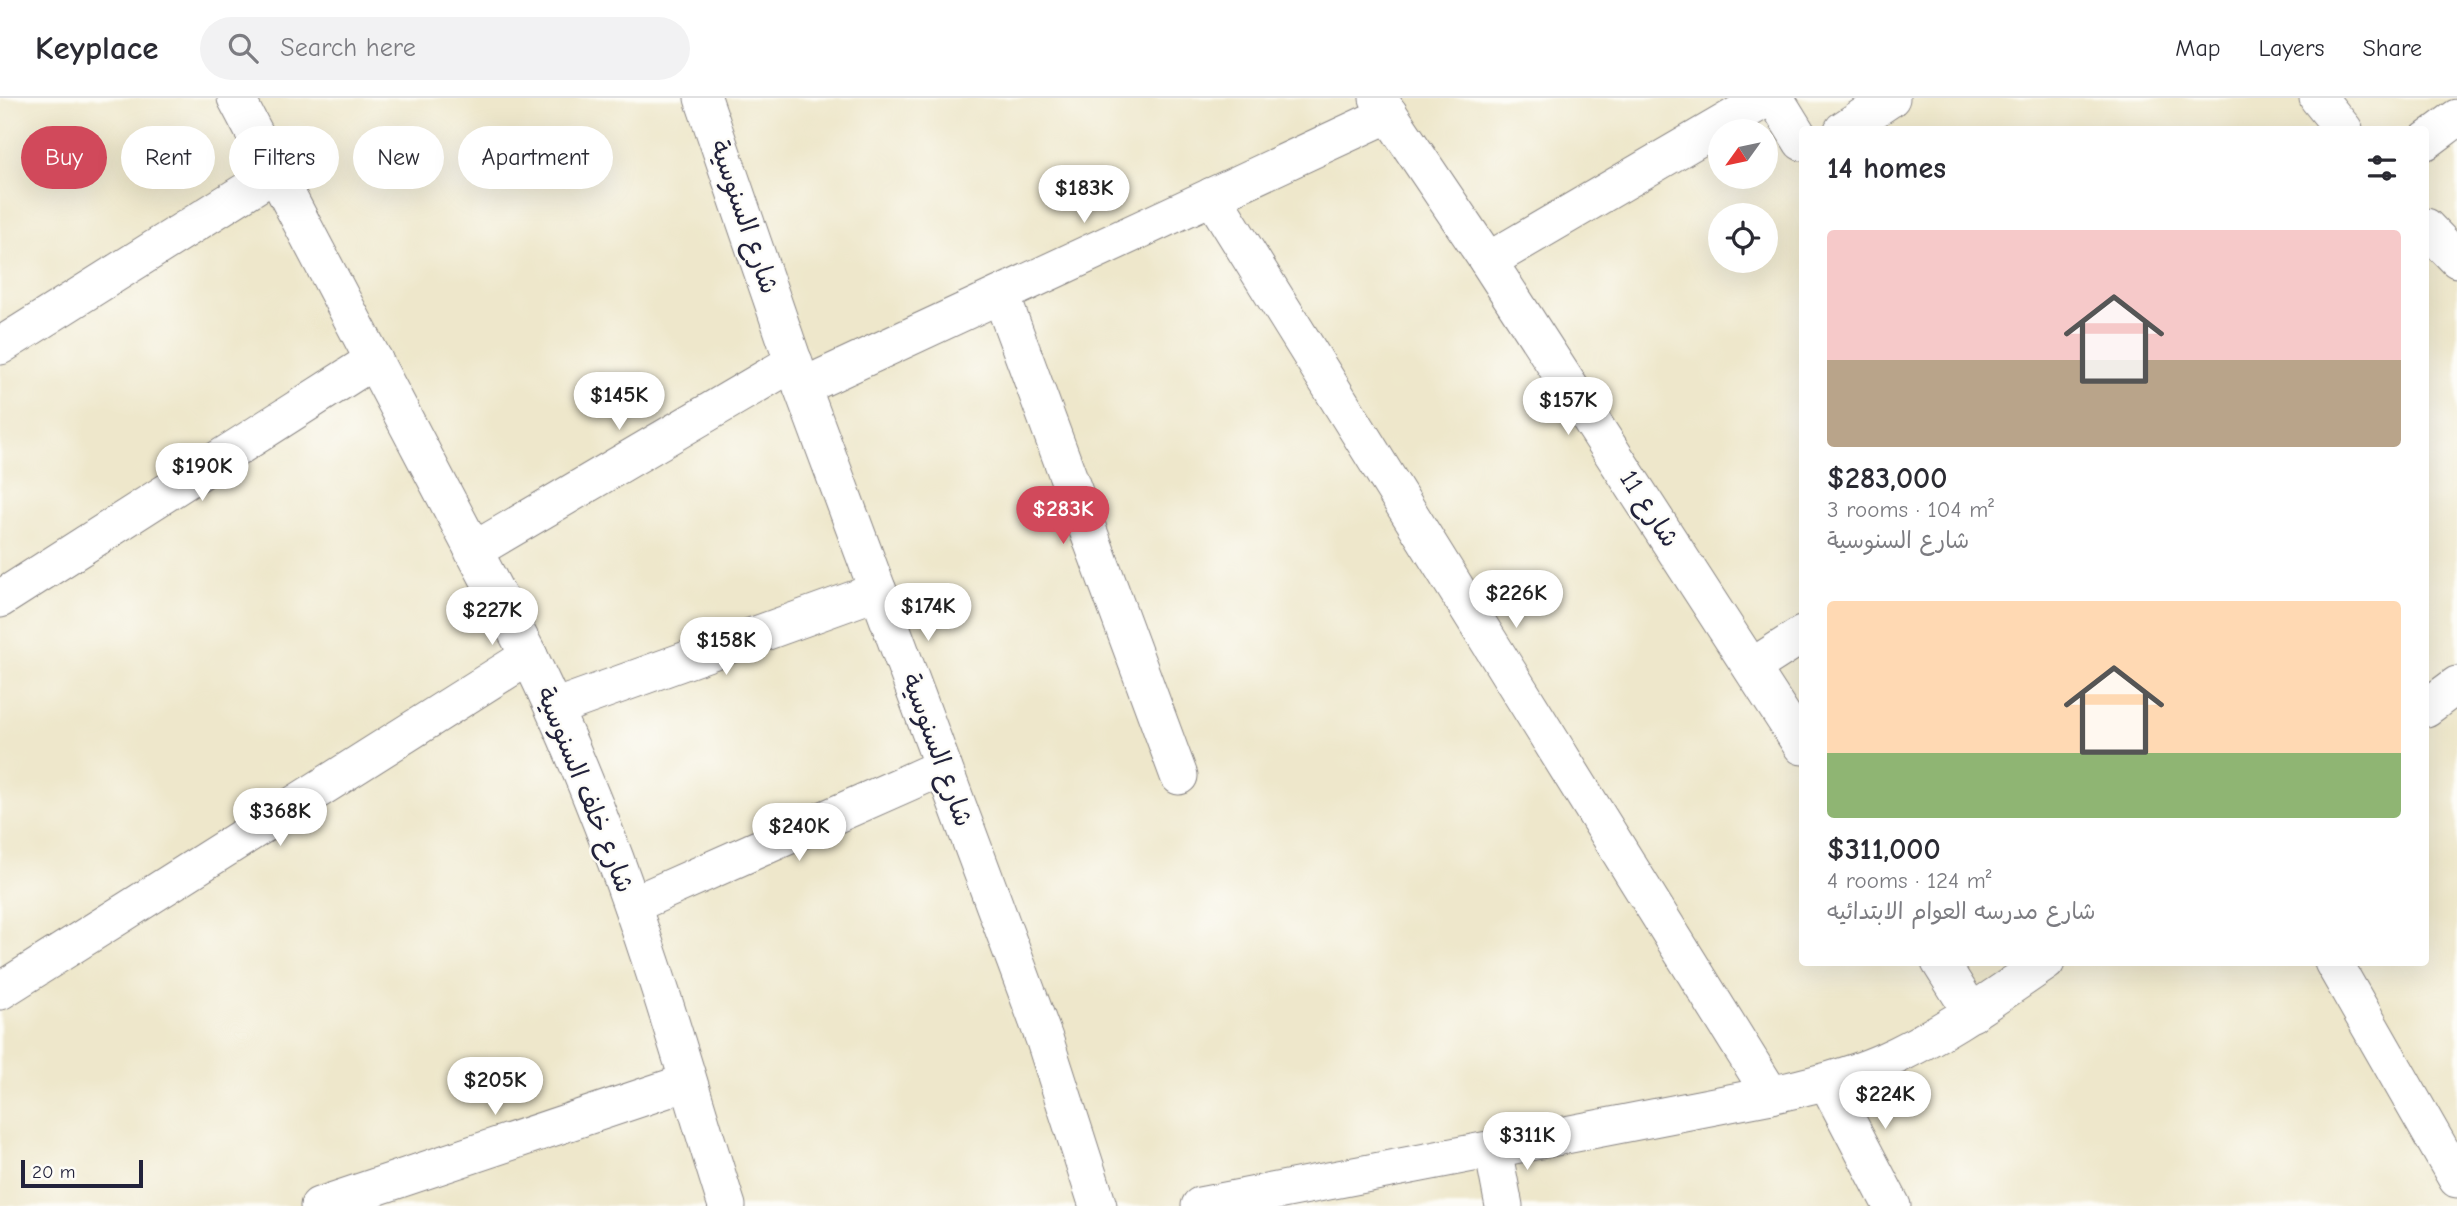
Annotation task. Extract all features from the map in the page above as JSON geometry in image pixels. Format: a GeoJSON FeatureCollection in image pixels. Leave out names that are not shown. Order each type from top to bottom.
{"type":"FeatureCollection","features":[{"type":"Feature","properties":{"kind":"street","name":"شارع خلف السنوسية"},"geometry":{"type":"LineString","coordinates":[[236,98],[251,126]]}},
{"type":"Feature","properties":{"kind":"street","name":"شارع السنوسية"},"geometry":{"type":"LineString","coordinates":[[703,98],[798,374],[1045,1041],[1098,1206]]}},
{"type":"Feature","properties":{"kind":"street"},"geometry":{"type":"LineString","coordinates":[[1488,261],[1767,98]]}},
{"type":"Feature","properties":{"kind":"street"},"geometry":{"type":"LineString","coordinates":[[1775,98],[1799,137]]}},
{"type":"Feature","properties":{"kind":"street"},"geometry":{"type":"LineString","coordinates":[[1849,126],[1891,98]]}},
{"type":"Feature","properties":{"kind":"street"},"geometry":{"type":"LineString","coordinates":[[2318,98],[2341,126]]}},
{"type":"Feature","properties":{"kind":"street"},"geometry":{"type":"LineString","coordinates":[[473,551],[798,374],[1001,295],[1212,196],[1383,106]]}},
{"type":"Feature","properties":{"kind":"street","name":"شارع 11"},"geometry":{"type":"LineString","coordinates":[[1383,106],[1488,261],[1799,741]]}},
{"type":"Feature","properties":{"kind":"street"},"geometry":{"type":"LineString","coordinates":[[2429,139],[2457,118]]}},
{"type":"Feature","properties":{"kind":"street"},"geometry":{"type":"LineString","coordinates":[[0,346],[250,189]]}},
{"type":"Feature","properties":{"kind":"street","name":"شارع خلف السنوسية"},"geometry":{"type":"LineString","coordinates":[[283,189],[554,708],[601,821],[632,905],[727,1206]]}},
{"type":"Feature","properties":{"kind":"street"},"geometry":{"type":"LineString","coordinates":[[1212,196],[1771,1095]]}},
{"type":"Feature","properties":{"kind":"street"},"geometry":{"type":"LineString","coordinates":[[2429,234],[2457,259]]}},
{"type":"Feature","properties":{"kind":"street"},"geometry":{"type":"LineString","coordinates":[[1001,295],[1180,776]]}},
{"type":"Feature","properties":{"kind":"street"},"geometry":{"type":"LineString","coordinates":[[0,599],[374,360]]}},
{"type":"Feature","properties":{"kind":"street"},"geometry":{"type":"LineString","coordinates":[[554,708],[878,591]]}},
{"type":"Feature","properties":{"kind":"street"},"geometry":{"type":"LineString","coordinates":[[1752,667],[1799,637]]}},
{"type":"Feature","properties":{"kind":"street"},"geometry":{"type":"LineString","coordinates":[[0,991],[529,656]]}},
{"type":"Feature","properties":{"kind":"street"},"geometry":{"type":"LineString","coordinates":[[2429,706],[2457,685]]}},
{"type":"Feature","properties":{"kind":"street"},"geometry":{"type":"LineString","coordinates":[[632,905],[943,767]]}},
{"type":"Feature","properties":{"kind":"street"},"geometry":{"type":"LineString","coordinates":[[1943,966],[1972,1013]]}},
{"type":"Feature","properties":{"kind":"street"},"geometry":{"type":"LineString","coordinates":[[1200,1206],[1827,1082],[1879,1063],[1928,1039],[1972,1013],[2040,966]]}},
{"type":"Feature","properties":{"kind":"street"},"geometry":{"type":"LineString","coordinates":[[2335,966],[2457,1179]]}},
{"type":"Feature","properties":{"kind":"street"},"geometry":{"type":"LineString","coordinates":[[319,1206],[688,1082]]}},
{"type":"Feature","properties":{"kind":"street"},"geometry":{"type":"LineString","coordinates":[[1827,1082],[1892,1206]]}},
{"type":"Feature","properties":{"kind":"street"},"geometry":{"type":"LineString","coordinates":[[1493,1149],[1504,1206]]}}]}
